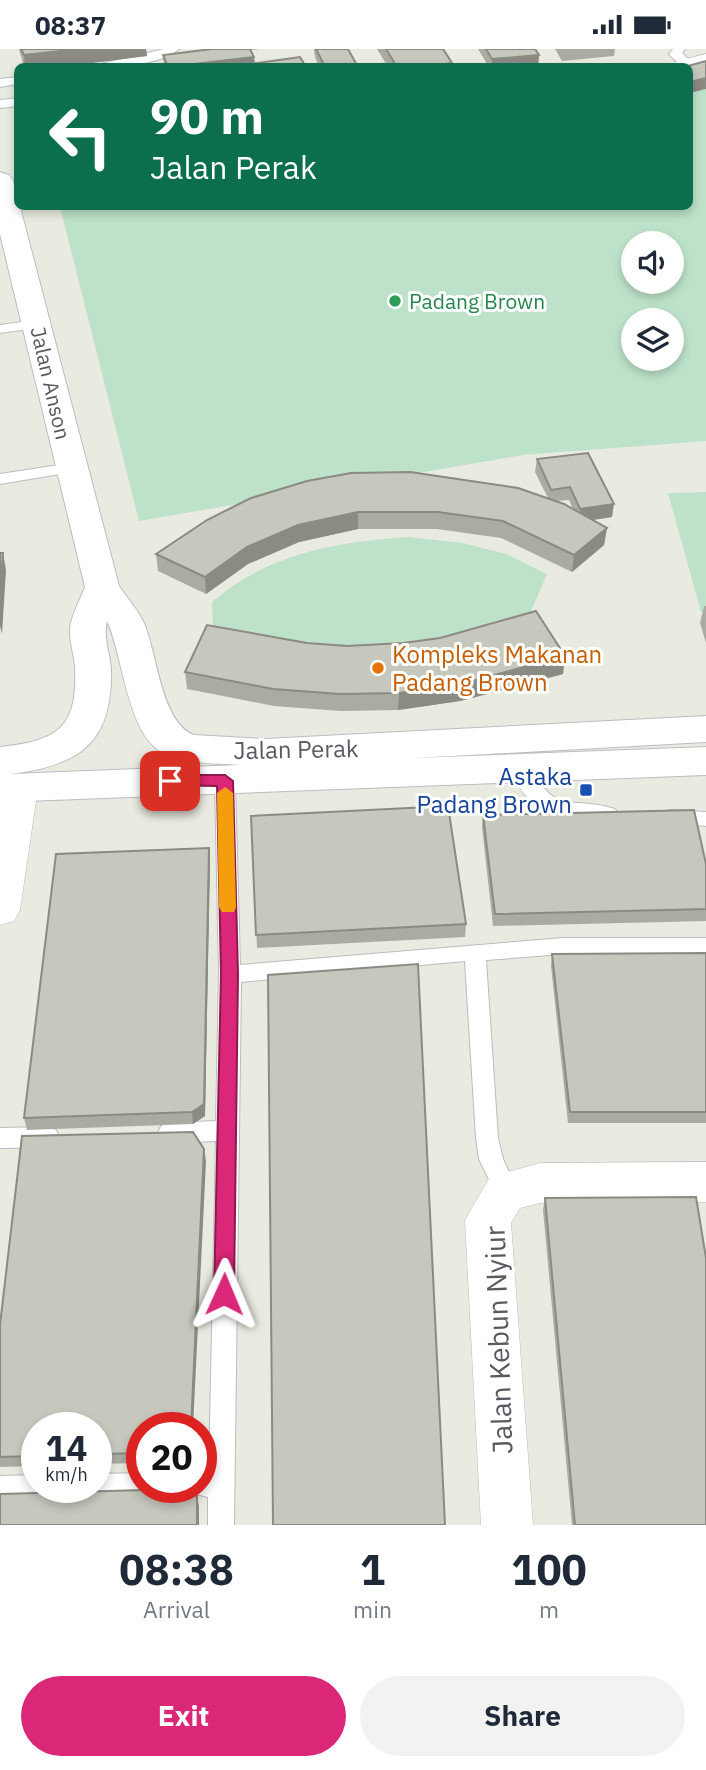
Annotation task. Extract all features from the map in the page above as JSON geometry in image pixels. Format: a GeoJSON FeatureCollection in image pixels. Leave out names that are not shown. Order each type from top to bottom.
{"type":"FeatureCollection","features":[{"type":"Feature","properties":{"kind":"main road","name":"Jalan Anson"},"geometry":{"type":"LineString","coordinates":[[7,185],[7,233],[37,324],[102,587]]}},
{"type":"Feature","properties":{"kind":"main road","name":"Jalan Perak"},"geometry":{"type":"LineString","coordinates":[[102,587],[126,623],[155,720],[172,741],[192,748],[265,753],[664,731],[705,741]]}},
{"type":"Feature","properties":{"kind":"main road"},"geometry":{"type":"LineString","coordinates":[[7,779],[33,758],[60,751],[84,730],[94,698],[88,629],[102,587]]}},
{"type":"Feature","properties":{"kind":"main road","name":"Jalan Perak"},"geometry":{"type":"LineString","coordinates":[[7,779],[225,781],[521,769],[705,741]]}},
{"type":"Feature","properties":{"kind":"street"},"geometry":{"type":"LineString","coordinates":[[0,910],[7,779]]}},
{"type":"Feature","properties":{"kind":"street","name":"Jalan Kebun Nyiur"},"geometry":{"type":"LineString","coordinates":[[507,1525],[488,1220],[506,1191],[540,1183],[706,1182]]}},
{"type":"Feature","properties":{"kind":"lane"},"geometry":{"type":"LineString","coordinates":[[116,63],[161,55],[173,49]]}},
{"type":"Feature","properties":{"kind":"lane"},"geometry":{"type":"LineString","coordinates":[[0,329],[37,324]]}},
{"type":"Feature","properties":{"kind":"lane"},"geometry":{"type":"LineString","coordinates":[[0,478],[72,468]]}},
{"type":"Feature","properties":{"kind":"lane"},"geometry":{"type":"LineString","coordinates":[[521,769],[526,786],[550,806],[584,813],[625,815]]}},
{"type":"Feature","properties":{"kind":"lane"},"geometry":{"type":"LineString","coordinates":[[214,1412],[227,1132],[230,974],[225,781]]}},
{"type":"Feature","properties":{"kind":"lane"},"geometry":{"type":"LineString","coordinates":[[652,816],[706,819]]}},
{"type":"Feature","properties":{"kind":"lane"},"geometry":{"type":"LineString","coordinates":[[230,974],[563,946],[706,946]]}},
{"type":"Feature","properties":{"kind":"lane"},"geometry":{"type":"LineString","coordinates":[[475,952],[487,1138],[491,1159],[506,1191]]}},
{"type":"Feature","properties":{"kind":"lane"},"geometry":{"type":"LineString","coordinates":[[147,1134],[227,1132]]}},
{"type":"Feature","properties":{"kind":"lane"},"geometry":{"type":"LineString","coordinates":[[0,1138],[67,1136]]}},
{"type":"Feature","properties":{"kind":"lane"},"geometry":{"type":"LineString","coordinates":[[0,1489],[21,1488]]}},
{"type":"Feature","properties":{"kind":"lane"},"geometry":{"type":"LineString","coordinates":[[216,1503],[221,1525]]}},
{"type":"Feature","properties":{"kind":"green space","name":"Padang Brown"},"geometry":{"type":"Polygon","coordinates":[[[706,89],[706,441],[523,455],[139,521],[61,210],[693,210],[693,92],[706,89]]]}},
{"type":"Feature","properties":{"kind":"green space"},"geometry":{"type":"Polygon","coordinates":[[[706,492],[706,612],[701,612],[668,493],[706,492]]]}},
{"type":"Feature","properties":{"kind":"green space"},"geometry":{"type":"Polygon","coordinates":[[[408,537],[463,543],[506,554],[547,574],[526,623],[431,644],[373,650],[312,647],[213,628],[212,602],[234,585],[280,561],[355,542],[408,537]]]}},
{"type":"Feature","properties":{"kind":"building"},"geometry":{"type":"Polygon","coordinates":[[[21,49],[78,49],[24,55],[21,49]]]}},
{"type":"Feature","properties":{"kind":"building"},"geometry":{"type":"Polygon","coordinates":[[[212,49],[250,49],[254,57],[202,63],[166,63],[163,55],[212,49]]]}},
{"type":"Feature","properties":{"kind":"building"},"geometry":{"type":"Polygon","coordinates":[[[316,49],[348,49],[356,63],[323,63],[316,49]]]}},
{"type":"Feature","properties":{"kind":"building"},"geometry":{"type":"Polygon","coordinates":[[[386,49],[443,49],[452,63],[395,63],[386,49]]]}},
{"type":"Feature","properties":{"kind":"building"},"geometry":{"type":"Polygon","coordinates":[[[486,49],[535,49],[539,55],[492,59],[486,49]]]}},
{"type":"Feature","properties":{"kind":"building"},"geometry":{"type":"Polygon","coordinates":[[[300,57],[304,63],[257,63],[300,57]]]}},
{"type":"Feature","properties":{"kind":"building"},"geometry":{"type":"Polygon","coordinates":[[[706,61],[706,78],[693,81],[693,65],[706,61]]]}},
{"type":"Feature","properties":{"kind":"building"},"geometry":{"type":"Polygon","coordinates":[[[588,453],[614,504],[580,509],[570,487],[551,490],[537,459],[588,453]]]}},
{"type":"Feature","properties":{"kind":"building"},"geometry":{"type":"Polygon","coordinates":[[[410,472],[518,488],[564,504],[607,528],[574,555],[503,521],[438,512],[358,512],[298,525],[247,547],[205,577],[156,554],[207,520],[251,498],[307,481],[351,473],[410,472]]]}},
{"type":"Feature","properties":{"kind":"building"},"geometry":{"type":"Polygon","coordinates":[[[0,553],[3,553],[0,592],[0,553]]]}},
{"type":"Feature","properties":{"kind":"building","name":"Kompleks Makanan Padang Brown"},"geometry":{"type":"Polygon","coordinates":[[[536,611],[565,656],[461,684],[399,693],[340,694],[273,689],[185,672],[207,625],[307,643],[347,646],[440,638],[536,611]]]}},
{"type":"Feature","properties":{"kind":"building"},"geometry":{"type":"Polygon","coordinates":[[[448,806],[466,924],[256,935],[251,816],[448,806]]]}},
{"type":"Feature","properties":{"kind":"building"},"geometry":{"type":"Polygon","coordinates":[[[694,810],[706,864],[706,909],[495,914],[483,815],[694,810]]]}},
{"type":"Feature","properties":{"kind":"building"},"geometry":{"type":"Polygon","coordinates":[[[209,848],[204,1104],[192,1112],[24,1118],[56,854],[209,848]]]}},
{"type":"Feature","properties":{"kind":"building"},"geometry":{"type":"Polygon","coordinates":[[[706,953],[706,1112],[570,1112],[552,954],[706,953]]]}},
{"type":"Feature","properties":{"kind":"building"},"geometry":{"type":"Polygon","coordinates":[[[418,964],[445,1525],[273,1525],[268,975],[418,964]]]}},
{"type":"Feature","properties":{"kind":"building"},"geometry":{"type":"Polygon","coordinates":[[[193,1132],[204,1149],[192,1412],[126,1412],[126,1453],[112,1454],[112,1412],[21,1412],[21,1456],[0,1457],[0,1325],[22,1136],[193,1132]]]}},
{"type":"Feature","properties":{"kind":"building"},"geometry":{"type":"Polygon","coordinates":[[[696,1197],[706,1258],[706,1525],[575,1525],[545,1198],[696,1197]]]}},
{"type":"Feature","properties":{"kind":"building"},"geometry":{"type":"Polygon","coordinates":[[[126,1490],[126,1503],[197,1503],[197,1525],[0,1525],[0,1494],[21,1493],[21,1503],[112,1503],[112,1491],[126,1490]]]}},
{"type":"Feature","properties":{"kind":"slow traffic"},"geometry":{"type":"LineString","coordinates":[[225,793],[228,907]]}},
{"type":"Feature","properties":{"kind":"place","name":"Padang Brown"},"geometry":{"type":"Point","coordinates":[395,301]}},
{"type":"Feature","properties":{"kind":"place","name":"Kompleks Makanan Padang Brown"},"geometry":{"type":"Point","coordinates":[378,668]}},
{"type":"Feature","properties":{"kind":"place","name":"Astaka Padang Brown"},"geometry":{"type":"Point","coordinates":[586,790]}},
{"type":"Feature","properties":{"kind":"route"},"geometry":{"type":"LineString","coordinates":[[170,781],[225,781],[230,974],[224,1294]]}}]}
